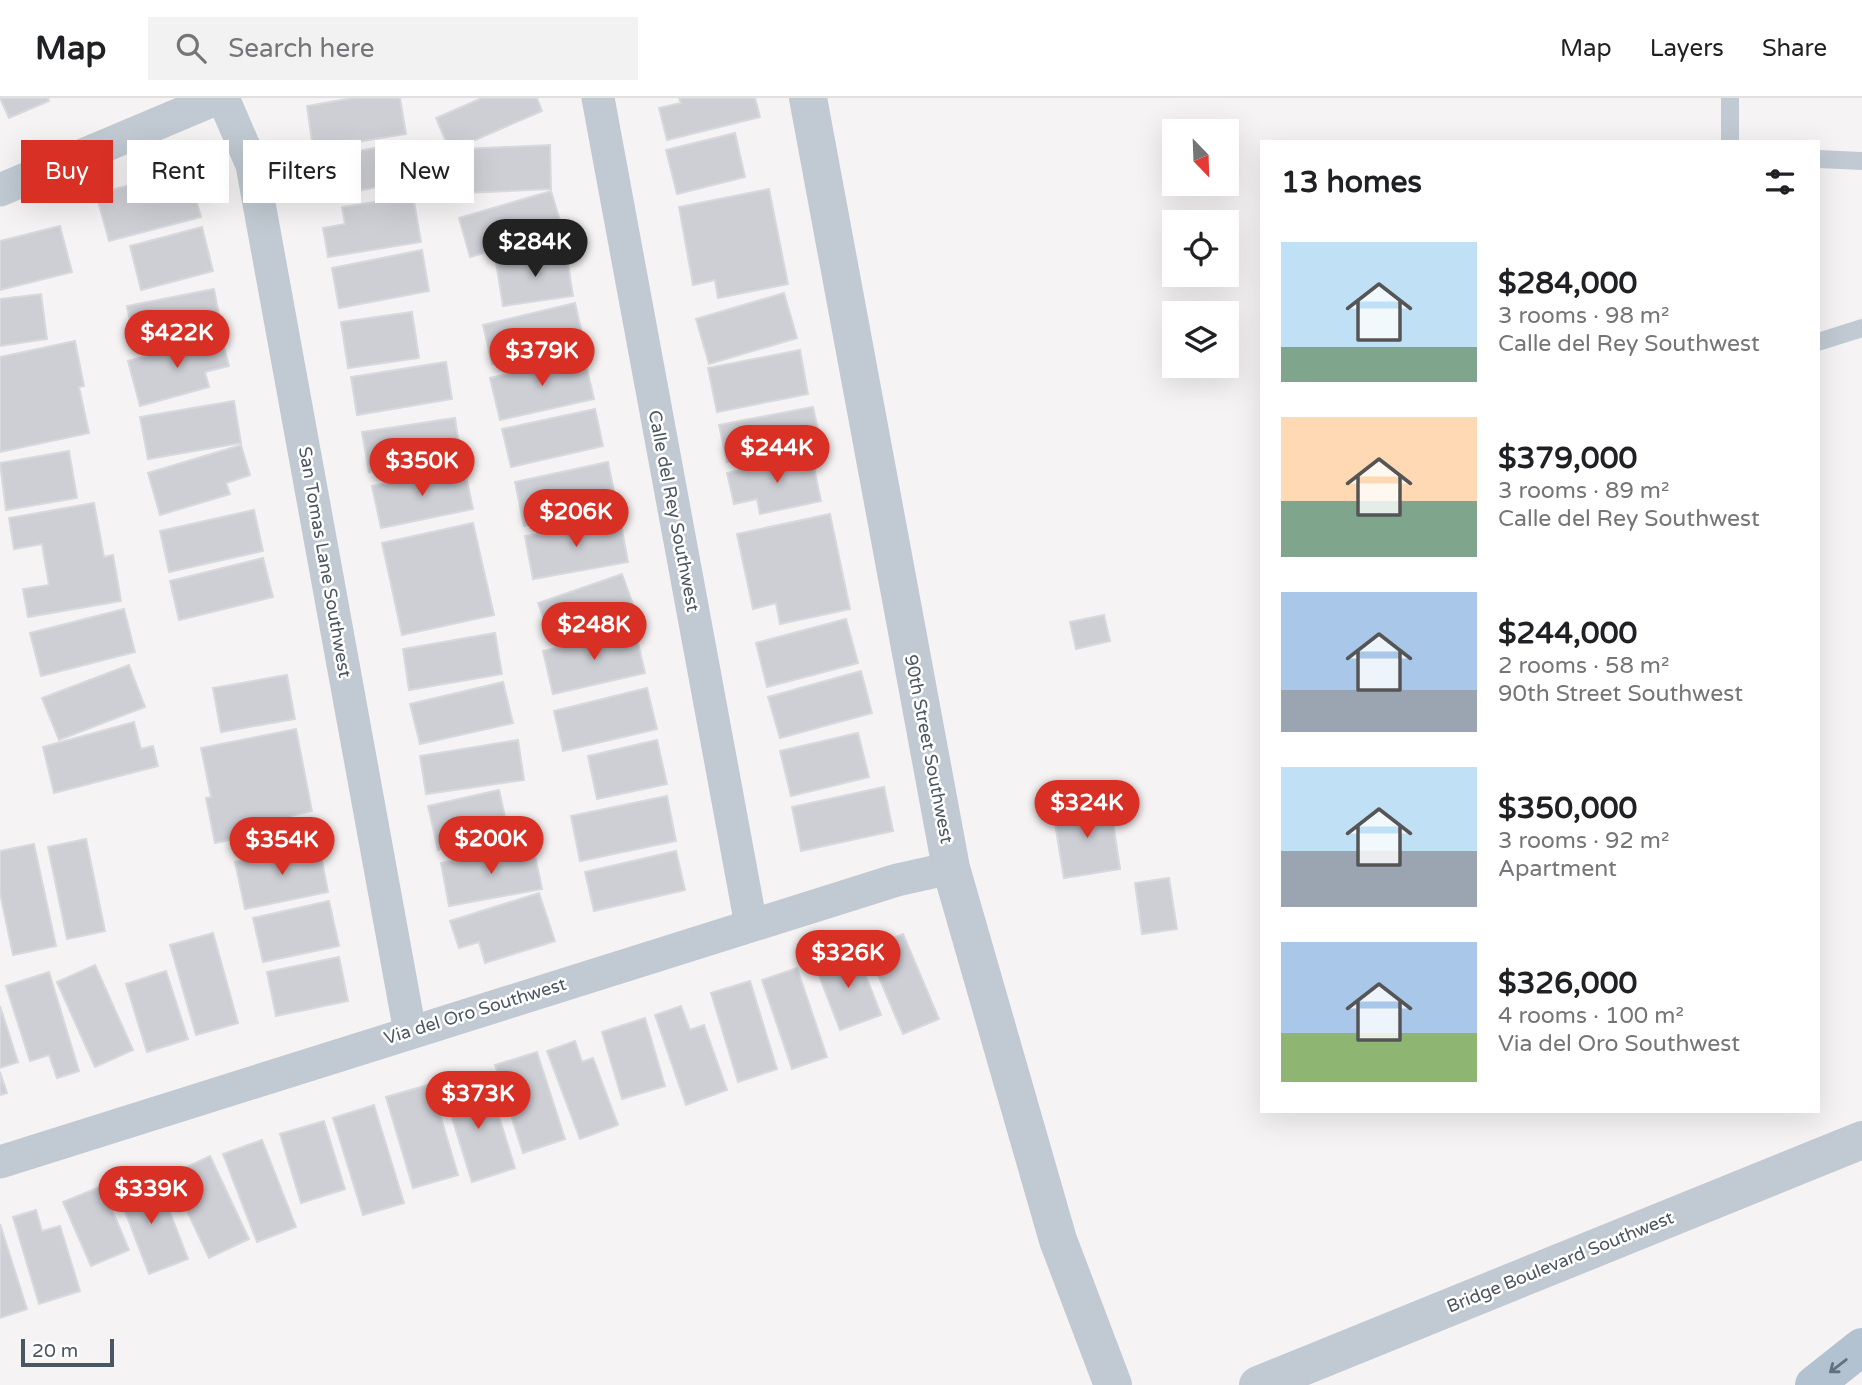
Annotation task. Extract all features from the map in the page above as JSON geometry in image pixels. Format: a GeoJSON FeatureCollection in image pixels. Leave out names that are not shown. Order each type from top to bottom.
{"type":"FeatureCollection","features":[{"type":"Feature","properties":{"kind":"main road"},"geometry":{"type":"LineString","coordinates":[[1814,1385],[1862,1347]]}},
{"type":"Feature","properties":{"kind":"street"},"geometry":{"type":"LineString","coordinates":[[0,190],[221,98]]}},
{"type":"Feature","properties":{"kind":"street","name":"San Tomas Lane Southwest"},"geometry":{"type":"LineString","coordinates":[[221,98],[252,165],[410,1032]]}},
{"type":"Feature","properties":{"kind":"street","name":"Calle del Rey Southwest"},"geometry":{"type":"LineString","coordinates":[[598,98],[751,925]]}},
{"type":"Feature","properties":{"kind":"street","name":"90th Street Southwest"},"geometry":{"type":"LineString","coordinates":[[808,98],[951,868],[1058,1240],[1113,1385]]}},
{"type":"Feature","properties":{"kind":"street","name":"Via del Oro Southwest"},"geometry":{"type":"LineString","coordinates":[[0,1162],[751,925],[897,880],[951,868]]}},
{"type":"Feature","properties":{"kind":"street","name":"Bridge Boulevard Southwest"},"geometry":{"type":"LineString","coordinates":[[1258,1385],[1862,1140]]}},
{"type":"Feature","properties":{"kind":"lane"},"geometry":{"type":"LineString","coordinates":[[1730,98],[1730,140]]}},
{"type":"Feature","properties":{"kind":"lane"},"geometry":{"type":"LineString","coordinates":[[1820,159],[1862,161]]}},
{"type":"Feature","properties":{"kind":"lane"},"geometry":{"type":"LineString","coordinates":[[1820,341],[1862,328]]}},
{"type":"Feature","properties":{"kind":"building"},"geometry":{"type":"Polygon","coordinates":[[[0,98],[48,98],[49,101],[9,118],[0,98]]]}},
{"type":"Feature","properties":{"kind":"building"},"geometry":{"type":"Polygon","coordinates":[[[353,98],[400,98],[406,134],[361,141],[312,140],[307,106],[353,98]]]}},
{"type":"Feature","properties":{"kind":"building"},"geometry":{"type":"Polygon","coordinates":[[[482,98],[537,98],[542,111],[474,141],[445,140],[436,118],[482,98]]]}},
{"type":"Feature","properties":{"kind":"building"},"geometry":{"type":"Polygon","coordinates":[[[679,98],[755,98],[760,117],[667,140],[659,108],[681,103],[679,98]]]}},
{"type":"Feature","properties":{"kind":"building"},"geometry":{"type":"Polygon","coordinates":[[[735,133],[745,177],[677,194],[666,150],[735,133]]]}},
{"type":"Feature","properties":{"kind":"building"},"geometry":{"type":"Polygon","coordinates":[[[550,145],[551,189],[474,193],[474,148],[550,145]]]}},
{"type":"Feature","properties":{"kind":"building"},"geometry":{"type":"Polygon","coordinates":[[[375,148],[375,187],[361,190],[361,151],[375,148]]]}},
{"type":"Feature","properties":{"kind":"building"},"geometry":{"type":"Polygon","coordinates":[[[127,186],[127,203],[197,203],[201,217],[109,241],[98,203],[113,203],[113,190],[127,186]]]}},
{"type":"Feature","properties":{"kind":"building"},"geometry":{"type":"Polygon","coordinates":[[[769,189],[788,284],[718,298],[715,280],[693,285],[679,207],[769,189]]]}},
{"type":"Feature","properties":{"kind":"building"},"geometry":{"type":"Polygon","coordinates":[[[551,191],[563,230],[470,257],[459,218],[551,191]]]}},
{"type":"Feature","properties":{"kind":"building"},"geometry":{"type":"Polygon","coordinates":[[[375,202],[414,203],[421,242],[328,257],[323,228],[345,224],[342,207],[375,202]]]}},
{"type":"Feature","properties":{"kind":"building"},"geometry":{"type":"Polygon","coordinates":[[[60,226],[72,272],[0,290],[0,241],[60,226]]]}},
{"type":"Feature","properties":{"kind":"building"},"geometry":{"type":"Polygon","coordinates":[[[202,227],[213,271],[141,290],[130,246],[202,227]]]}},
{"type":"Feature","properties":{"kind":"building"},"geometry":{"type":"Polygon","coordinates":[[[422,250],[429,291],[339,308],[332,268],[422,250]]]}},
{"type":"Feature","properties":{"kind":"building"},"geometry":{"type":"Polygon","coordinates":[[[566,251],[573,296],[503,306],[496,262],[566,251]]]}},
{"type":"Feature","properties":{"kind":"building"},"geometry":{"type":"Polygon","coordinates":[[[214,289],[222,331],[135,348],[127,306],[214,289]]]}},
{"type":"Feature","properties":{"kind":"building"},"geometry":{"type":"Polygon","coordinates":[[[784,293],[797,338],[709,364],[696,319],[784,293]]]}},
{"type":"Feature","properties":{"kind":"building"},"geometry":{"type":"Polygon","coordinates":[[[41,294],[47,339],[0,346],[0,299],[41,294]]]}},
{"type":"Feature","properties":{"kind":"building"},"geometry":{"type":"Polygon","coordinates":[[[575,303],[584,342],[492,364],[483,325],[575,303]]]}},
{"type":"Feature","properties":{"kind":"building"},"geometry":{"type":"Polygon","coordinates":[[[412,312],[419,358],[348,368],[341,322],[412,312]]]}},
{"type":"Feature","properties":{"kind":"building"},"geometry":{"type":"Polygon","coordinates":[[[221,336],[229,366],[205,372],[209,387],[140,406],[128,361],[221,336]]]}},
{"type":"Feature","properties":{"kind":"building"},"geometry":{"type":"Polygon","coordinates":[[[75,341],[84,386],[79,387],[89,433],[0,452],[0,357],[75,341]]]}},
{"type":"Feature","properties":{"kind":"building"},"geometry":{"type":"Polygon","coordinates":[[[800,350],[808,394],[717,412],[708,368],[800,350]]]}},
{"type":"Feature","properties":{"kind":"building"},"geometry":{"type":"Polygon","coordinates":[[[584,356],[594,399],[500,420],[490,378],[584,356]]]}},
{"type":"Feature","properties":{"kind":"building"},"geometry":{"type":"Polygon","coordinates":[[[446,362],[452,399],[357,415],[351,377],[446,362]]]}},
{"type":"Feature","properties":{"kind":"building"},"geometry":{"type":"Polygon","coordinates":[[[234,401],[241,443],[148,459],[140,417],[234,401]]]}},
{"type":"Feature","properties":{"kind":"building"},"geometry":{"type":"Polygon","coordinates":[[[813,407],[821,444],[727,462],[719,425],[813,407]]]}},
{"type":"Feature","properties":{"kind":"building"},"geometry":{"type":"Polygon","coordinates":[[[595,409],[603,446],[511,467],[502,429],[595,409]]]}},
{"type":"Feature","properties":{"kind":"building"},"geometry":{"type":"Polygon","coordinates":[[[455,418],[461,459],[369,472],[362,432],[455,418]]]}},
{"type":"Feature","properties":{"kind":"building"},"geometry":{"type":"Polygon","coordinates":[[[241,445],[250,475],[226,483],[230,494],[160,515],[148,473],[241,445]]]}},
{"type":"Feature","properties":{"kind":"building"},"geometry":{"type":"Polygon","coordinates":[[[69,451],[77,498],[6,510],[0,463],[69,451]]]}},
{"type":"Feature","properties":{"kind":"building"},"geometry":{"type":"Polygon","coordinates":[[[811,454],[821,501],[760,514],[757,499],[734,504],[727,473],[811,454]]]}},
{"type":"Feature","properties":{"kind":"building"},"geometry":{"type":"Polygon","coordinates":[[[608,462],[617,506],[524,526],[515,482],[608,462]]]}},
{"type":"Feature","properties":{"kind":"building"},"geometry":{"type":"Polygon","coordinates":[[[464,467],[473,509],[381,528],[372,486],[464,467]]]}},
{"type":"Feature","properties":{"kind":"building"},"geometry":{"type":"Polygon","coordinates":[[[94,503],[104,557],[113,555],[121,601],[28,617],[23,589],[49,585],[42,544],[14,549],[9,518],[94,503]]]}},
{"type":"Feature","properties":{"kind":"building"},"geometry":{"type":"Polygon","coordinates":[[[254,510],[263,551],[169,572],[160,531],[254,510]]]}},
{"type":"Feature","properties":{"kind":"building"},"geometry":{"type":"Polygon","coordinates":[[[830,514],[850,609],[780,624],[776,603],[753,609],[737,534],[830,514]]]}},
{"type":"Feature","properties":{"kind":"building"},"geometry":{"type":"Polygon","coordinates":[[[620,519],[628,562],[533,579],[525,536],[620,519]]]}},
{"type":"Feature","properties":{"kind":"building"},"geometry":{"type":"Polygon","coordinates":[[[473,523],[494,615],[402,635],[382,543],[473,523]]]}},
{"type":"Feature","properties":{"kind":"building"},"geometry":{"type":"Polygon","coordinates":[[[263,558],[273,597],[179,620],[170,581],[263,558]]]}},
{"type":"Feature","properties":{"kind":"building"},"geometry":{"type":"Polygon","coordinates":[[[622,574],[636,613],[552,642],[538,603],[622,574]]]}},
{"type":"Feature","properties":{"kind":"building"},"geometry":{"type":"Polygon","coordinates":[[[124,609],[135,652],[41,676],[30,633],[124,609]]]}},
{"type":"Feature","properties":{"kind":"building"},"geometry":{"type":"Polygon","coordinates":[[[1104,615],[1110,641],[1076,649],[1070,622],[1104,615]]]}},
{"type":"Feature","properties":{"kind":"building"},"geometry":{"type":"Polygon","coordinates":[[[846,619],[858,663],[767,687],[756,643],[846,619]]]}},
{"type":"Feature","properties":{"kind":"building"},"geometry":{"type":"Polygon","coordinates":[[[635,630],[645,673],[553,694],[543,651],[635,630]]]}},
{"type":"Feature","properties":{"kind":"building"},"geometry":{"type":"Polygon","coordinates":[[[495,633],[502,674],[409,690],[403,649],[495,633]]]}},
{"type":"Feature","properties":{"kind":"building"},"geometry":{"type":"Polygon","coordinates":[[[129,665],[145,707],[59,740],[42,698],[129,665]]]}},
{"type":"Feature","properties":{"kind":"building"},"geometry":{"type":"Polygon","coordinates":[[[861,671],[872,713],[780,738],[768,697],[861,671]]]}},
{"type":"Feature","properties":{"kind":"building"},"geometry":{"type":"Polygon","coordinates":[[[287,675],[295,719],[221,732],[213,688],[287,675]]]}},
{"type":"Feature","properties":{"kind":"building"},"geometry":{"type":"Polygon","coordinates":[[[503,682],[513,723],[420,744],[410,704],[503,682]]]}},
{"type":"Feature","properties":{"kind":"building"},"geometry":{"type":"Polygon","coordinates":[[[647,688],[657,729],[563,751],[554,711],[647,688]]]}},
{"type":"Feature","properties":{"kind":"building"},"geometry":{"type":"Polygon","coordinates":[[[134,722],[141,749],[153,746],[158,766],[54,793],[43,747],[134,722]]]}},
{"type":"Feature","properties":{"kind":"building"},"geometry":{"type":"Polygon","coordinates":[[[296,729],[312,811],[291,816],[293,827],[215,843],[206,798],[211,797],[201,748],[296,729]]]}},
{"type":"Feature","properties":{"kind":"building"},"geometry":{"type":"Polygon","coordinates":[[[858,733],[869,777],[791,796],[780,751],[858,733]]]}},
{"type":"Feature","properties":{"kind":"building"},"geometry":{"type":"Polygon","coordinates":[[[518,740],[524,780],[426,794],[420,756],[518,740]]]}},
{"type":"Feature","properties":{"kind":"building"},"geometry":{"type":"Polygon","coordinates":[[[657,740],[667,784],[597,799],[588,756],[657,740]]]}},
{"type":"Feature","properties":{"kind":"building"},"geometry":{"type":"Polygon","coordinates":[[[884,787],[893,831],[801,851],[792,807],[884,787]]]}},
{"type":"Feature","properties":{"kind":"building"},"geometry":{"type":"Polygon","coordinates":[[[499,790],[509,834],[438,850],[428,806],[499,790]]]}},
{"type":"Feature","properties":{"kind":"building"},"geometry":{"type":"Polygon","coordinates":[[[667,796],[676,841],[580,861],[571,816],[667,796]]]}},
{"type":"Feature","properties":{"kind":"building"},"geometry":{"type":"Polygon","coordinates":[[[1110,802],[1120,869],[1064,878],[1053,811],[1110,802]]]}},
{"type":"Feature","properties":{"kind":"building"},"geometry":{"type":"Polygon","coordinates":[[[86,839],[105,931],[67,939],[48,847],[86,839]]]}},
{"type":"Feature","properties":{"kind":"building"},"geometry":{"type":"Polygon","coordinates":[[[34,844],[56,946],[13,955],[0,893],[0,851],[34,844]]]}},
{"type":"Feature","properties":{"kind":"building"},"geometry":{"type":"Polygon","coordinates":[[[319,845],[328,892],[245,909],[235,862],[319,845]]]}},
{"type":"Feature","properties":{"kind":"building"},"geometry":{"type":"Polygon","coordinates":[[[533,846],[542,889],[449,906],[441,863],[533,846]]]}},
{"type":"Feature","properties":{"kind":"building"},"geometry":{"type":"Polygon","coordinates":[[[676,851],[685,890],[594,911],[585,872],[676,851]]]}},
{"type":"Feature","properties":{"kind":"building"},"geometry":{"type":"Polygon","coordinates":[[[1169,878],[1177,929],[1142,934],[1135,883],[1169,878]]]}},
{"type":"Feature","properties":{"kind":"building"},"geometry":{"type":"Polygon","coordinates":[[[539,893],[555,941],[485,963],[479,942],[459,948],[450,921],[539,893]]]}},
{"type":"Feature","properties":{"kind":"building"},"geometry":{"type":"Polygon","coordinates":[[[329,901],[339,946],[263,962],[253,918],[329,901]]]}},
{"type":"Feature","properties":{"kind":"building"},"geometry":{"type":"Polygon","coordinates":[[[213,933],[238,1023],[196,1035],[170,945],[213,933]]]}},
{"type":"Feature","properties":{"kind":"building"},"geometry":{"type":"Polygon","coordinates":[[[903,934],[939,1019],[903,1034],[867,949],[903,934]]]}},
{"type":"Feature","properties":{"kind":"building"},"geometry":{"type":"Polygon","coordinates":[[[856,950],[881,1015],[840,1030],[815,965],[856,950]]]}},
{"type":"Feature","properties":{"kind":"building"},"geometry":{"type":"Polygon","coordinates":[[[339,957],[348,1001],[276,1016],[267,972],[339,957]]]}},
{"type":"Feature","properties":{"kind":"building"},"geometry":{"type":"Polygon","coordinates":[[[95,965],[133,1050],[95,1067],[57,982],[95,965]]]}},
{"type":"Feature","properties":{"kind":"building"},"geometry":{"type":"Polygon","coordinates":[[[797,968],[827,1057],[792,1069],[762,980],[797,968]]]}},
{"type":"Feature","properties":{"kind":"building"},"geometry":{"type":"Polygon","coordinates":[[[166,971],[188,1039],[147,1052],[126,984],[166,971]]]}},
{"type":"Feature","properties":{"kind":"building"},"geometry":{"type":"Polygon","coordinates":[[[49,972],[79,1071],[57,1078],[49,1055],[30,1061],[6,986],[49,972]]]}},
{"type":"Feature","properties":{"kind":"building"},"geometry":{"type":"Polygon","coordinates":[[[750,981],[777,1069],[738,1082],[711,993],[750,981]]]}},
{"type":"Feature","properties":{"kind":"building"},"geometry":{"type":"Polygon","coordinates":[[[0,1006],[18,1062],[0,1068],[0,1006]]]}},
{"type":"Feature","properties":{"kind":"building"},"geometry":{"type":"Polygon","coordinates":[[[681,1006],[690,1030],[704,1025],[727,1090],[686,1105],[655,1015],[681,1006]]]}},
{"type":"Feature","properties":{"kind":"building"},"geometry":{"type":"Polygon","coordinates":[[[645,1018],[665,1086],[622,1099],[602,1032],[645,1018]]]}},
{"type":"Feature","properties":{"kind":"building"},"geometry":{"type":"Polygon","coordinates":[[[575,1041],[582,1062],[593,1058],[618,1125],[580,1139],[547,1051],[575,1041]]]}},
{"type":"Feature","properties":{"kind":"building"},"geometry":{"type":"Polygon","coordinates":[[[537,1052],[565,1139],[523,1153],[495,1065],[537,1052]]]}},
{"type":"Feature","properties":{"kind":"building"},"geometry":{"type":"Polygon","coordinates":[[[0,1072],[7,1093],[0,1095],[0,1072]]]}},
{"type":"Feature","properties":{"kind":"building"},"geometry":{"type":"Polygon","coordinates":[[[465,1076],[472,1100],[492,1094],[515,1168],[472,1182],[441,1083],[465,1076]]]}},
{"type":"Feature","properties":{"kind":"building"},"geometry":{"type":"Polygon","coordinates":[[[431,1084],[458,1175],[413,1188],[386,1097],[431,1084]]]}},
{"type":"Feature","properties":{"kind":"building"},"geometry":{"type":"Polygon","coordinates":[[[374,1105],[404,1203],[363,1215],[333,1118],[374,1105]]]}},
{"type":"Feature","properties":{"kind":"building"},"geometry":{"type":"Polygon","coordinates":[[[324,1121],[345,1189],[301,1203],[280,1134],[324,1121]]]}},
{"type":"Feature","properties":{"kind":"building"},"geometry":{"type":"Polygon","coordinates":[[[262,1140],[296,1227],[257,1242],[223,1154],[262,1140]]]}},
{"type":"Feature","properties":{"kind":"building"},"geometry":{"type":"Polygon","coordinates":[[[210,1156],[249,1239],[209,1258],[170,1175],[210,1156]]]}},
{"type":"Feature","properties":{"kind":"building"},"geometry":{"type":"Polygon","coordinates":[[[142,1176],[151,1199],[163,1194],[188,1259],[149,1274],[115,1185],[142,1176]]]}},
{"type":"Feature","properties":{"kind":"building"},"geometry":{"type":"Polygon","coordinates":[[[102,1186],[129,1250],[91,1266],[63,1202],[102,1186]]]}},
{"type":"Feature","properties":{"kind":"building"},"geometry":{"type":"Polygon","coordinates":[[[36,1210],[42,1231],[60,1226],[80,1291],[39,1304],[13,1217],[36,1210]]]}},
{"type":"Feature","properties":{"kind":"building"},"geometry":{"type":"Polygon","coordinates":[[[0,1224],[27,1309],[0,1318],[0,1224]]]}}]}
